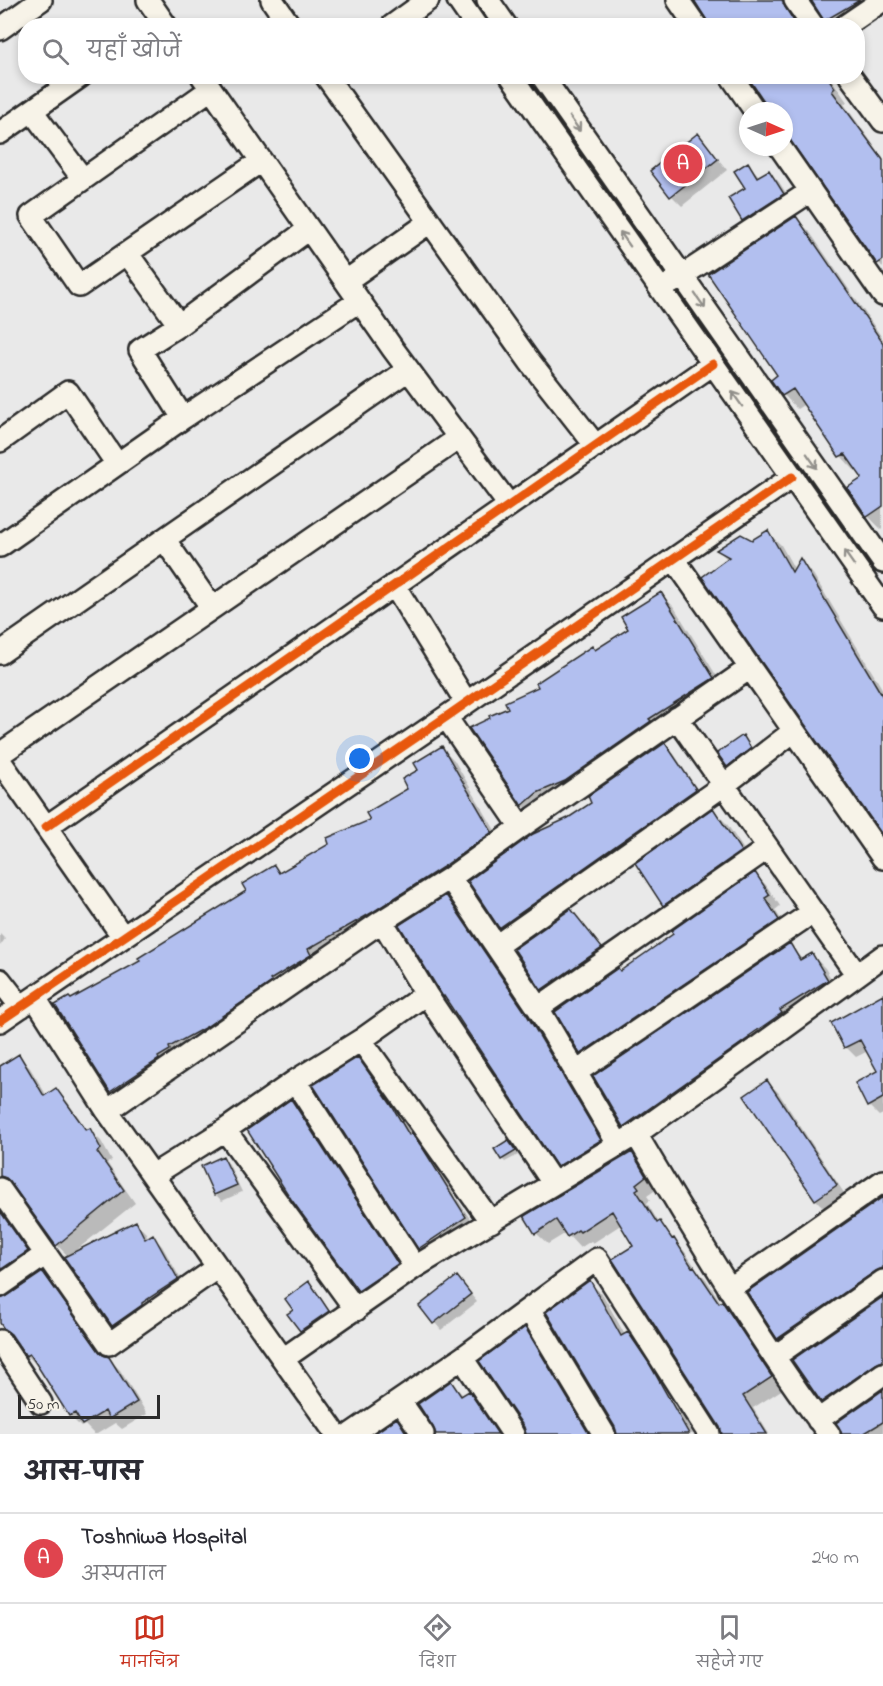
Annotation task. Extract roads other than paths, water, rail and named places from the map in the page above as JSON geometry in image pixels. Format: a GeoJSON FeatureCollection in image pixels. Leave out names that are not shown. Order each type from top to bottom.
{"type":"FeatureCollection","features":[{"type":"Feature","properties":{"kind":"street"},"geometry":{"type":"LineString","coordinates":[[0,29],[41,0]]}},
{"type":"Feature","properties":{"kind":"street"},"geometry":{"type":"LineString","coordinates":[[148,0],[158,18]]}},
{"type":"Feature","properties":{"kind":"street"},"geometry":{"type":"LineString","coordinates":[[272,0],[284,18]]}},
{"type":"Feature","properties":{"kind":"street"},"geometry":{"type":"LineString","coordinates":[[403,18],[428,0]]}},
{"type":"Feature","properties":{"kind":"street"},"geometry":{"type":"LineString","coordinates":[[458,0],[470,18]]}},
{"type":"Feature","properties":{"kind":"street"},"geometry":{"type":"LineString","coordinates":[[488,0],[500,18]]}},
{"type":"Feature","properties":{"kind":"street"},"geometry":{"type":"LineString","coordinates":[[678,0],[690,18]]}},
{"type":"Feature","properties":{"kind":"street"},"geometry":{"type":"LineString","coordinates":[[795,0],[807,18]]}},
{"type":"Feature","properties":{"kind":"street"},"geometry":{"type":"LineString","coordinates":[[857,18],[883,0]]}},
{"type":"Feature","properties":{"kind":"street"},"geometry":{"type":"LineString","coordinates":[[0,133],[70,84]]}},
{"type":"Feature","properties":{"kind":"street"},"geometry":{"type":"LineString","coordinates":[[205,84],[83,179],[31,216],[80,286],[261,161]]}},
{"type":"Feature","properties":{"kind":"street"},"geometry":{"type":"LineString","coordinates":[[207,84],[408,370],[509,505]]}},
{"type":"Feature","properties":{"kind":"street"},"geometry":{"type":"LineString","coordinates":[[332,84],[530,362],[596,446]]}},
{"type":"Feature","properties":{"kind":"street"},"geometry":{"type":"LineString","coordinates":[[517,84],[883,606]]}},
{"type":"Feature","properties":{"kind":"street"},"geometry":{"type":"LineString","coordinates":[[548,84],[883,562]]}},
{"type":"Feature","properties":{"kind":"street"},"geometry":{"type":"LineString","coordinates":[[736,84],[749,102]]}},
{"type":"Feature","properties":{"kind":"street"},"geometry":{"type":"LineString","coordinates":[[856,84],[883,121]]}},
{"type":"Feature","properties":{"kind":"street"},"geometry":{"type":"LineString","coordinates":[[32,111],[83,179]]}},
{"type":"Feature","properties":{"kind":"street"},"geometry":{"type":"LineString","coordinates":[[786,156],[883,295]]}},
{"type":"Feature","properties":{"kind":"street"},"geometry":{"type":"LineString","coordinates":[[660,289],[811,191]]}},
{"type":"Feature","properties":{"kind":"street"},"geometry":{"type":"LineString","coordinates":[[346,281],[430,222]]}},
{"type":"Feature","properties":{"kind":"street"},"geometry":{"type":"LineString","coordinates":[[183,418],[140,350],[309,229]]}},
{"type":"Feature","properties":{"kind":"street"},"geometry":{"type":"LineString","coordinates":[[127,253],[179,324]]}},
{"type":"Feature","properties":{"kind":"street"},"geometry":{"type":"LineString","coordinates":[[0,546],[183,418],[359,301]]}},
{"type":"Feature","properties":{"kind":"street"},"geometry":{"type":"LineString","coordinates":[[46,827],[713,364]]}},
{"type":"Feature","properties":{"kind":"street"},"geometry":{"type":"LineString","coordinates":[[0,653],[408,370]]}},
{"type":"Feature","properties":{"kind":"street"},"geometry":{"type":"LineString","coordinates":[[0,441],[68,392],[117,464]]}},
{"type":"Feature","properties":{"kind":"street"},"geometry":{"type":"LineString","coordinates":[[0,754],[459,438]]}},
{"type":"Feature","properties":{"kind":"street"},"geometry":{"type":"LineString","coordinates":[[0,1021],[446,717],[792,477]]}},
{"type":"Feature","properties":{"kind":"street"},"geometry":{"type":"LineString","coordinates":[[164,539],[212,608]]}},
{"type":"Feature","properties":{"kind":"street"},"geometry":{"type":"LineString","coordinates":[[674,559],[883,858]]}},
{"type":"Feature","properties":{"kind":"street"},"geometry":{"type":"LineString","coordinates":[[394,585],[466,702]]}},
{"type":"Feature","properties":{"kind":"street"},"geometry":{"type":"LineString","coordinates":[[107,1111],[382,921],[450,878],[750,668]]}},
{"type":"Feature","properties":{"kind":"street"},"geometry":{"type":"LineString","coordinates":[[446,717],[521,827]]}},
{"type":"Feature","properties":{"kind":"street"},"geometry":{"type":"LineString","coordinates":[[677,718],[857,975]]}},
{"type":"Feature","properties":{"kind":"street"},"geometry":{"type":"LineString","coordinates":[[496,946],[724,785],[794,731]]}},
{"type":"Feature","properties":{"kind":"street"},"geometry":{"type":"LineString","coordinates":[[0,761],[123,937]]}},
{"type":"Feature","properties":{"kind":"street"},"geometry":{"type":"LineString","coordinates":[[538,1008],[768,848]]}},
{"type":"Feature","properties":{"kind":"street"},"geometry":{"type":"LineString","coordinates":[[450,878],[538,1008],[575,1073],[627,1139],[824,1427],[883,1374]]}},
{"type":"Feature","properties":{"kind":"street"},"geometry":{"type":"LineString","coordinates":[[575,1073],[813,912]]}},
{"type":"Feature","properties":{"kind":"street"},"geometry":{"type":"LineString","coordinates":[[382,921],[426,994],[553,1183]]}},
{"type":"Feature","properties":{"kind":"street"},"geometry":{"type":"LineString","coordinates":[[284,1359],[415,1267],[627,1139],[883,956]]}},
{"type":"Feature","properties":{"kind":"street"},"geometry":{"type":"LineString","coordinates":[[0,980],[28,1002],[336,1434]]}},
{"type":"Feature","properties":{"kind":"street"},"geometry":{"type":"LineString","coordinates":[[153,1175],[361,1040],[426,994]]}},
{"type":"Feature","properties":{"kind":"street"},"geometry":{"type":"LineString","coordinates":[[361,1040],[490,1222]]}},
{"type":"Feature","properties":{"kind":"street"},"geometry":{"type":"LineString","coordinates":[[295,1081],[415,1267]]}},
{"type":"Feature","properties":{"kind":"street"},"geometry":{"type":"LineString","coordinates":[[225,1130],[356,1310]]}},
{"type":"Feature","properties":{"kind":"street"},"geometry":{"type":"LineString","coordinates":[[729,1289],[883,1180]]}},
{"type":"Feature","properties":{"kind":"street"},"geometry":{"type":"LineString","coordinates":[[0,1189],[110,1344],[218,1267]]}},
{"type":"Feature","properties":{"kind":"street"},"geometry":{"type":"LineString","coordinates":[[0,1286],[46,1254]]}},
{"type":"Feature","properties":{"kind":"street"},"geometry":{"type":"LineString","coordinates":[[351,1434],[462,1358],[597,1259],[710,1434]]}},
{"type":"Feature","properties":{"kind":"street"},"geometry":{"type":"LineString","coordinates":[[774,1357],[883,1281]]}},
{"type":"Feature","properties":{"kind":"street"},"geometry":{"type":"LineString","coordinates":[[529,1309],[604,1434]]}},
{"type":"Feature","properties":{"kind":"street"},"geometry":{"type":"LineString","coordinates":[[0,1341],[41,1403]]}},
{"type":"Feature","properties":{"kind":"street"},"geometry":{"type":"LineString","coordinates":[[462,1358],[513,1434]]}},
{"type":"Feature","properties":{"kind":"street"},"geometry":{"type":"LineString","coordinates":[[400,1401],[423,1434]]}},
{"type":"Feature","properties":{"kind":"place","name":"Toshniwa Hospital"},"geometry":{"type":"Point","coordinates":[683,164]}}]}
